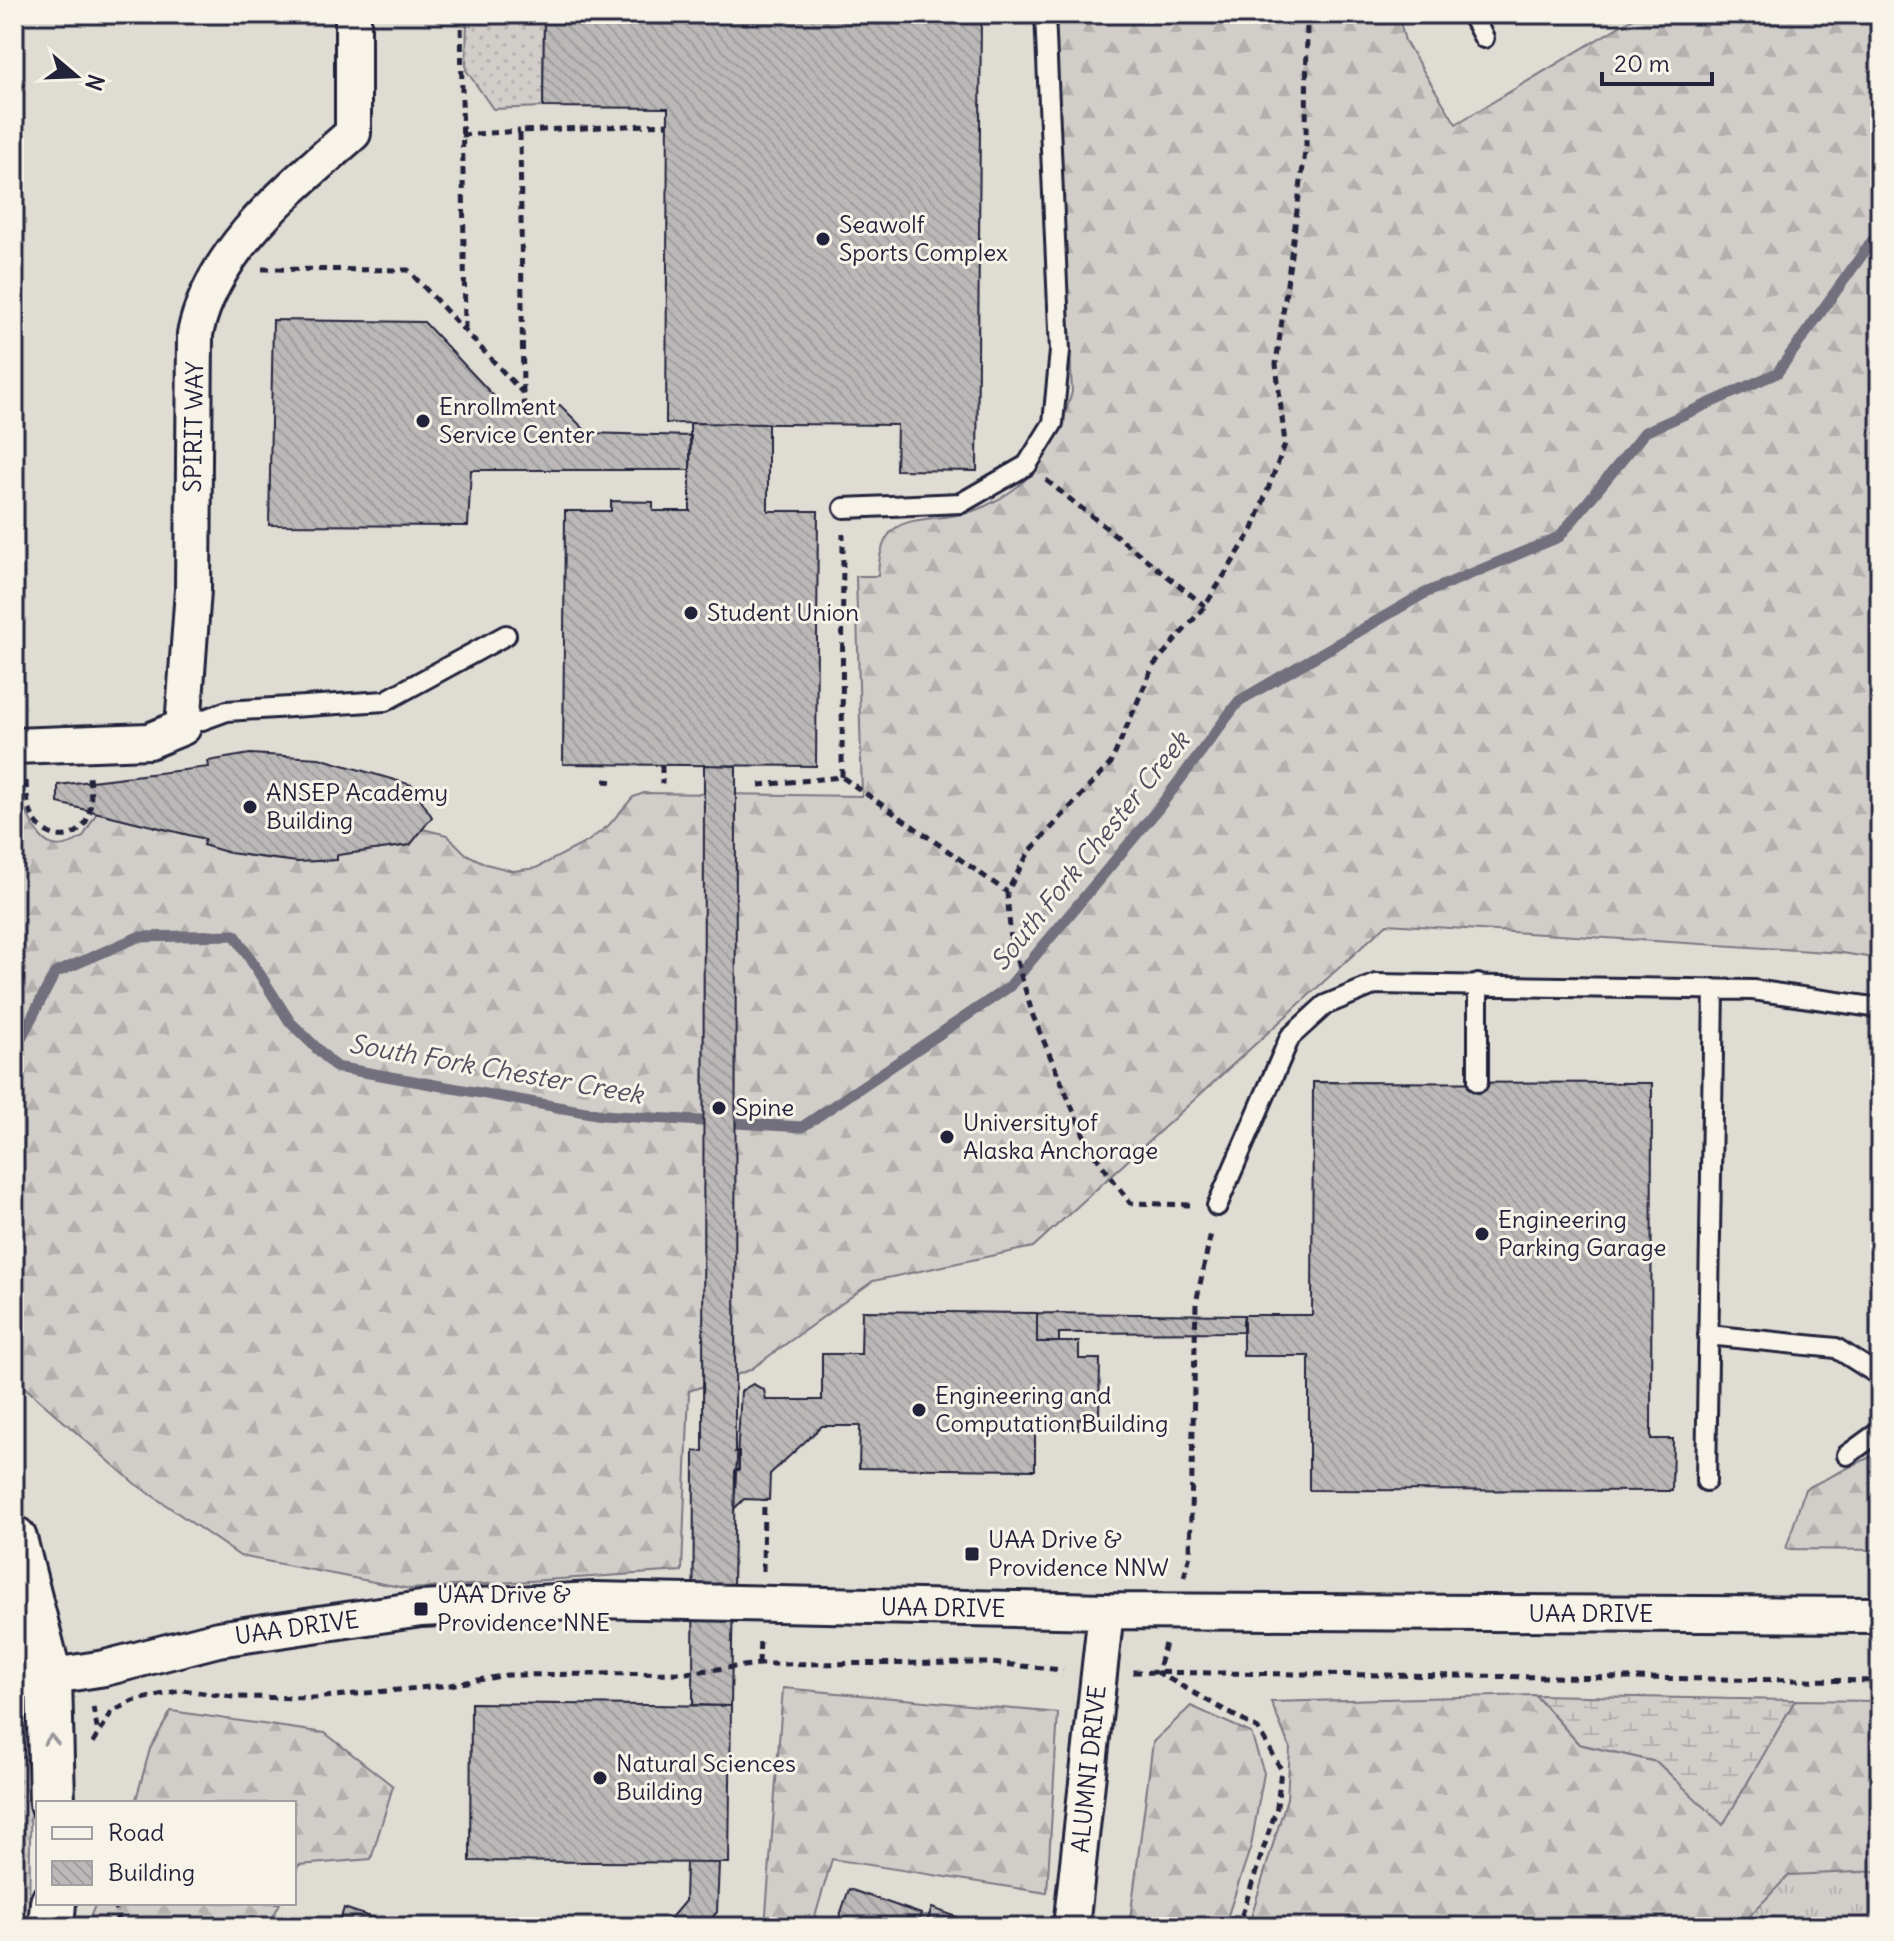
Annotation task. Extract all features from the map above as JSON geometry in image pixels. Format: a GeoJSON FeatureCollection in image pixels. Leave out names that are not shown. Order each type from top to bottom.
{"type":"FeatureCollection","features":[{"type":"Feature","properties":{"kind":"main road"},"geometry":{"type":"LineString","coordinates":[[14,1539],[52,1801]]}},
{"type":"Feature","properties":{"kind":"main road"},"geometry":{"type":"LineString","coordinates":[[51,1927],[53,1905]]}},
{"type":"Feature","properties":{"kind":"street","name":"SPIRIT WAY"},"geometry":{"type":"LineString","coordinates":[[183,727],[193,590],[195,334],[200,309],[234,250],[280,198],[353,133],[353,14]]}},
{"type":"Feature","properties":{"kind":"street"},"geometry":{"type":"LineString","coordinates":[[14,746],[149,741],[183,727]]}},
{"type":"Feature","properties":{"kind":"street","name":"UAA DRIVE"},"geometry":{"type":"LineString","coordinates":[[32,1679],[105,1668],[218,1639],[421,1609],[594,1600],[1106,1611],[1880,1615]]}},
{"type":"Feature","properties":{"kind":"street","name":"ALUMNI DRIVE"},"geometry":{"type":"LineString","coordinates":[[1071,1927],[1106,1611]]}},
{"type":"Feature","properties":{"kind":"lane"},"geometry":{"type":"LineString","coordinates":[[844,508],[961,503],[1027,465],[1053,423],[1060,351],[1045,14]]}},
{"type":"Feature","properties":{"kind":"lane"},"geometry":{"type":"LineString","coordinates":[[1471,14],[1484,38]]}},
{"type":"Feature","properties":{"kind":"lane"},"geometry":{"type":"LineString","coordinates":[[183,727],[227,711],[385,701],[506,635]]}},
{"type":"Feature","properties":{"kind":"lane"},"geometry":{"type":"LineString","coordinates":[[1217,1206],[1290,1037],[1325,1005],[1376,984],[1714,989],[1880,1008]]}},
{"type":"Feature","properties":{"kind":"lane"},"geometry":{"type":"LineString","coordinates":[[1478,984],[1478,1082]]}},
{"type":"Feature","properties":{"kind":"lane"},"geometry":{"type":"LineString","coordinates":[[1706,1481],[1714,989]]}},
{"type":"Feature","properties":{"kind":"lane"},"geometry":{"type":"LineString","coordinates":[[1708,1335],[1836,1348],[1880,1376]]}},
{"type":"Feature","properties":{"kind":"lane"},"geometry":{"type":"LineString","coordinates":[[1847,1455],[1880,1431]]}},
{"type":"Feature","properties":{"kind":"path"},"geometry":{"type":"LineString","coordinates":[[461,14],[465,330]]}},
{"type":"Feature","properties":{"kind":"path"},"geometry":{"type":"LineString","coordinates":[[1190,1555],[1196,1303],[1217,1206],[1130,1203],[1089,1147],[1033,1016],[1011,941],[1007,892],[1029,852],[1111,763],[1153,666],[1205,606],[1253,529],[1285,444],[1276,364],[1306,145],[1307,14]]}},
{"type":"Feature","properties":{"kind":"path"},"geometry":{"type":"LineString","coordinates":[[461,135],[668,124]]}},
{"type":"Feature","properties":{"kind":"path"},"geometry":{"type":"LineString","coordinates":[[520,131],[525,408]]}},
{"type":"Feature","properties":{"kind":"path"},"geometry":{"type":"LineString","coordinates":[[254,278],[259,269],[408,270],[523,393]]}},
{"type":"Feature","properties":{"kind":"path"},"geometry":{"type":"LineString","coordinates":[[1027,465],[1205,606]]}},
{"type":"Feature","properties":{"kind":"path"},"geometry":{"type":"LineString","coordinates":[[842,777],[844,508]]}},
{"type":"Feature","properties":{"kind":"path"},"geometry":{"type":"LineString","coordinates":[[662,765],[662,784]]}},
{"type":"Feature","properties":{"kind":"path"},"geometry":{"type":"LineString","coordinates":[[26,780],[27,804],[37,823],[51,836],[67,838],[79,831],[91,811],[89,776]]}},
{"type":"Feature","properties":{"kind":"path"},"geometry":{"type":"LineString","coordinates":[[759,785],[842,777],[1007,892]]}},
{"type":"Feature","properties":{"kind":"path"},"geometry":{"type":"LineString","coordinates":[[604,781],[616,782]]}},
{"type":"Feature","properties":{"kind":"path"},"geometry":{"type":"LineString","coordinates":[[763,1572],[764,1500]]}},
{"type":"Feature","properties":{"kind":"path"},"geometry":{"type":"LineString","coordinates":[[92,1757],[92,1745],[112,1712],[133,1701],[182,1690],[233,1697],[314,1698],[450,1685],[507,1675],[685,1673],[759,1664],[991,1663],[1099,1673],[1880,1681]]}},
{"type":"Feature","properties":{"kind":"path"},"geometry":{"type":"LineString","coordinates":[[1157,1672],[1258,1729],[1281,1769],[1277,1807],[1238,1927]]}},
{"type":"Feature","properties":{"kind":"path"},"geometry":{"type":"LineString","coordinates":[[114,1905],[119,1927]]}},
{"type":"Feature","properties":{"kind":"shaded area","name":"University of Alaska Anchorage"},"geometry":{"type":"Polygon","coordinates":[[[14,14],[1846,14],[1880,793],[1880,1871],[1739,1927],[70,1927],[72,1905],[296,1905],[296,1801],[75,1801],[45,1580],[14,1482],[14,14]]]}},
{"type":"Feature","properties":{"kind":"green space"},"geometry":{"type":"Polygon","coordinates":[[[467,14],[544,14],[543,107],[493,109],[466,70],[467,14]]]}},
{"type":"Feature","properties":{"kind":"green space"},"geometry":{"type":"Polygon","coordinates":[[[1055,14],[1398,14],[1405,41],[1456,124],[1640,14],[1880,14],[1880,959],[1842,953],[1387,924],[1033,1247],[873,1281],[750,1370],[689,1391],[682,1571],[410,1589],[240,1556],[134,1483],[14,1378],[14,796],[39,834],[55,846],[83,837],[97,812],[205,839],[204,845],[220,850],[286,860],[336,860],[337,855],[410,845],[423,829],[447,835],[466,854],[486,864],[513,871],[536,868],[587,842],[609,825],[633,797],[644,793],[862,796],[856,576],[878,576],[885,541],[901,525],[957,515],[986,506],[1025,480],[1051,446],[1072,392],[1055,14]]]}},
{"type":"Feature","properties":{"kind":"green space"},"geometry":{"type":"Polygon","coordinates":[[[1880,1452],[1880,1550],[1786,1549],[1805,1489],[1880,1452]]]}},
{"type":"Feature","properties":{"kind":"green space"},"geometry":{"type":"Polygon","coordinates":[[[783,1688],[1058,1713],[1047,1893],[832,1859],[812,1927],[765,1927],[783,1688]]]}},
{"type":"Feature","properties":{"kind":"green space"},"geometry":{"type":"Polygon","coordinates":[[[1535,1695],[1579,1744],[1657,1762],[1723,1824],[1795,1700],[1880,1701],[1880,1927],[1248,1927],[1287,1798],[1290,1748],[1271,1702],[1535,1695]]]}},
{"type":"Feature","properties":{"kind":"green space"},"geometry":{"type":"Polygon","coordinates":[[[1535,1695],[1795,1700],[1723,1825],[1657,1762],[1579,1744],[1535,1695]]]}},
{"type":"Feature","properties":{"kind":"green space"},"geometry":{"type":"Polygon","coordinates":[[[1191,1706],[1251,1733],[1264,1773],[1251,1846],[1224,1927],[1129,1927],[1153,1742],[1191,1706]]]}},
{"type":"Feature","properties":{"kind":"green space"},"geometry":{"type":"Polygon","coordinates":[[[171,1711],[325,1733],[393,1786],[371,1859],[299,1865],[296,1871],[296,1801],[136,1801],[150,1749],[171,1711]]]}},
{"type":"Feature","properties":{"kind":"green space"},"geometry":{"type":"Polygon","coordinates":[[[23,1757],[31,1765],[29,1927],[14,1927],[14,1760],[23,1757]]]}},
{"type":"Feature","properties":{"kind":"green space"},"geometry":{"type":"Polygon","coordinates":[[[1880,1871],[1880,1927],[1739,1927],[1789,1875],[1880,1871]]]}},
{"type":"Feature","properties":{"kind":"green space"},"geometry":{"type":"Polygon","coordinates":[[[95,1905],[279,1905],[268,1927],[86,1927],[95,1905]]]}},
{"type":"Feature","properties":{"kind":"building","name":"Seawolf Sports Complex"},"geometry":{"type":"Polygon","coordinates":[[[544,14],[981,14],[977,471],[896,470],[897,425],[666,423],[668,108],[543,107],[544,14]]]}},
{"type":"Feature","properties":{"kind":"building","name":"Enrollment Service Center"},"geometry":{"type":"Polygon","coordinates":[[[273,320],[424,322],[506,409],[560,405],[588,433],[691,436],[690,470],[471,470],[468,526],[269,525],[273,320]]]}},
{"type":"Feature","properties":{"kind":"building","name":"Student Union"},"geometry":{"type":"Polygon","coordinates":[[[690,423],[768,424],[768,511],[818,511],[816,766],[563,764],[565,511],[611,511],[611,501],[653,502],[653,511],[690,511],[690,423]]]}},
{"type":"Feature","properties":{"kind":"building","name":"ANSEP Academy Building"},"geometry":{"type":"Polygon","coordinates":[[[250,754],[319,758],[412,785],[432,817],[410,845],[337,855],[337,860],[297,862],[230,853],[203,845],[205,839],[58,803],[58,785],[209,767],[208,761],[250,754]]]}},
{"type":"Feature","properties":{"kind":"building","name":"Spine"},"geometry":{"type":"Polygon","coordinates":[[[704,765],[736,766],[735,1452],[739,1452],[739,1470],[735,1470],[731,1706],[693,1705],[694,1451],[703,1452],[704,765]]]}},
{"type":"Feature","properties":{"kind":"building","name":"Engineering Parking Garage"},"geometry":{"type":"Polygon","coordinates":[[[1313,1082],[1652,1083],[1651,1439],[1673,1439],[1672,1491],[1309,1490],[1309,1356],[1243,1356],[1243,1321],[1244,1315],[1312,1315],[1313,1082]]]}},
{"type":"Feature","properties":{"kind":"building","name":"Engineering and Computation Building"},"geometry":{"type":"Polygon","coordinates":[[[862,1311],[1037,1313],[1037,1342],[1079,1342],[1079,1359],[1100,1359],[1099,1419],[1078,1419],[1078,1429],[1035,1429],[1035,1470],[859,1468],[860,1426],[822,1426],[770,1474],[769,1500],[744,1499],[734,1509],[741,1391],[753,1384],[764,1390],[766,1400],[822,1400],[822,1354],[861,1354],[862,1311]]]}},
{"type":"Feature","properties":{"kind":"building"},"geometry":{"type":"Polygon","coordinates":[[[1037,1313],[1244,1315],[1244,1332],[1059,1333],[1059,1342],[1037,1342],[1037,1313]]]}},
{"type":"Feature","properties":{"kind":"building","name":"Natural Sciences Building"},"geometry":{"type":"Polygon","coordinates":[[[471,1703],[731,1706],[729,1863],[470,1861],[471,1703]]]}},
{"type":"Feature","properties":{"kind":"building"},"geometry":{"type":"Polygon","coordinates":[[[686,1863],[719,1863],[717,1912],[704,1927],[663,1927],[685,1901],[686,1863]]]}},
{"type":"Feature","properties":{"kind":"building"},"geometry":{"type":"Polygon","coordinates":[[[849,1889],[921,1914],[917,1927],[836,1927],[849,1889]]]}},
{"type":"Feature","properties":{"kind":"building"},"geometry":{"type":"Polygon","coordinates":[[[344,1908],[400,1927],[338,1927],[344,1908]]]}},
{"type":"Feature","properties":{"kind":"building"},"geometry":{"type":"Polygon","coordinates":[[[932,1908],[979,1925],[979,1927],[925,1927],[932,1908]]]}},
{"type":"Feature","properties":{"kind":"waterway","name":"South Fork Chester Creek"},"geometry":{"type":"LineString","coordinates":[[14,1044],[19,1042],[55,973],[138,937],[235,935],[290,1022],[336,1067],[602,1115],[802,1127],[1009,987],[1158,809],[1239,701],[1425,593],[1559,537],[1645,432],[1777,373],[1880,230]]}},
{"type":"Feature","properties":{"kind":"place","name":"Seawolf Sports Complex"},"geometry":{"type":"Point","coordinates":[823,239]}},
{"type":"Feature","properties":{"kind":"place","name":"Enrollment Service Center"},"geometry":{"type":"Point","coordinates":[423,421]}},
{"type":"Feature","properties":{"kind":"place","name":"Student Union"},"geometry":{"type":"Point","coordinates":[691,613]}},
{"type":"Feature","properties":{"kind":"place","name":"ANSEP Academy Building"},"geometry":{"type":"Point","coordinates":[250,807]}},
{"type":"Feature","properties":{"kind":"place","name":"Spine"},"geometry":{"type":"Point","coordinates":[719,1108]}},
{"type":"Feature","properties":{"kind":"place","name":"University of Alaska Anchorage"},"geometry":{"type":"Point","coordinates":[947,1137]}},
{"type":"Feature","properties":{"kind":"place","name":"Engineering Parking Garage"},"geometry":{"type":"Point","coordinates":[1482,1234]}},
{"type":"Feature","properties":{"kind":"place","name":"Engineering and Computation Building"},"geometry":{"type":"Point","coordinates":[919,1410]}},
{"type":"Feature","properties":{"kind":"place","name":"UAA Drive & Providence NNW"},"geometry":{"type":"Point","coordinates":[972,1554]}},
{"type":"Feature","properties":{"kind":"place","name":"UAA Drive & Providence NNE"},"geometry":{"type":"Point","coordinates":[421,1609]}},
{"type":"Feature","properties":{"kind":"place","name":"Natural Sciences Building"},"geometry":{"type":"Point","coordinates":[600,1778]}}]}
